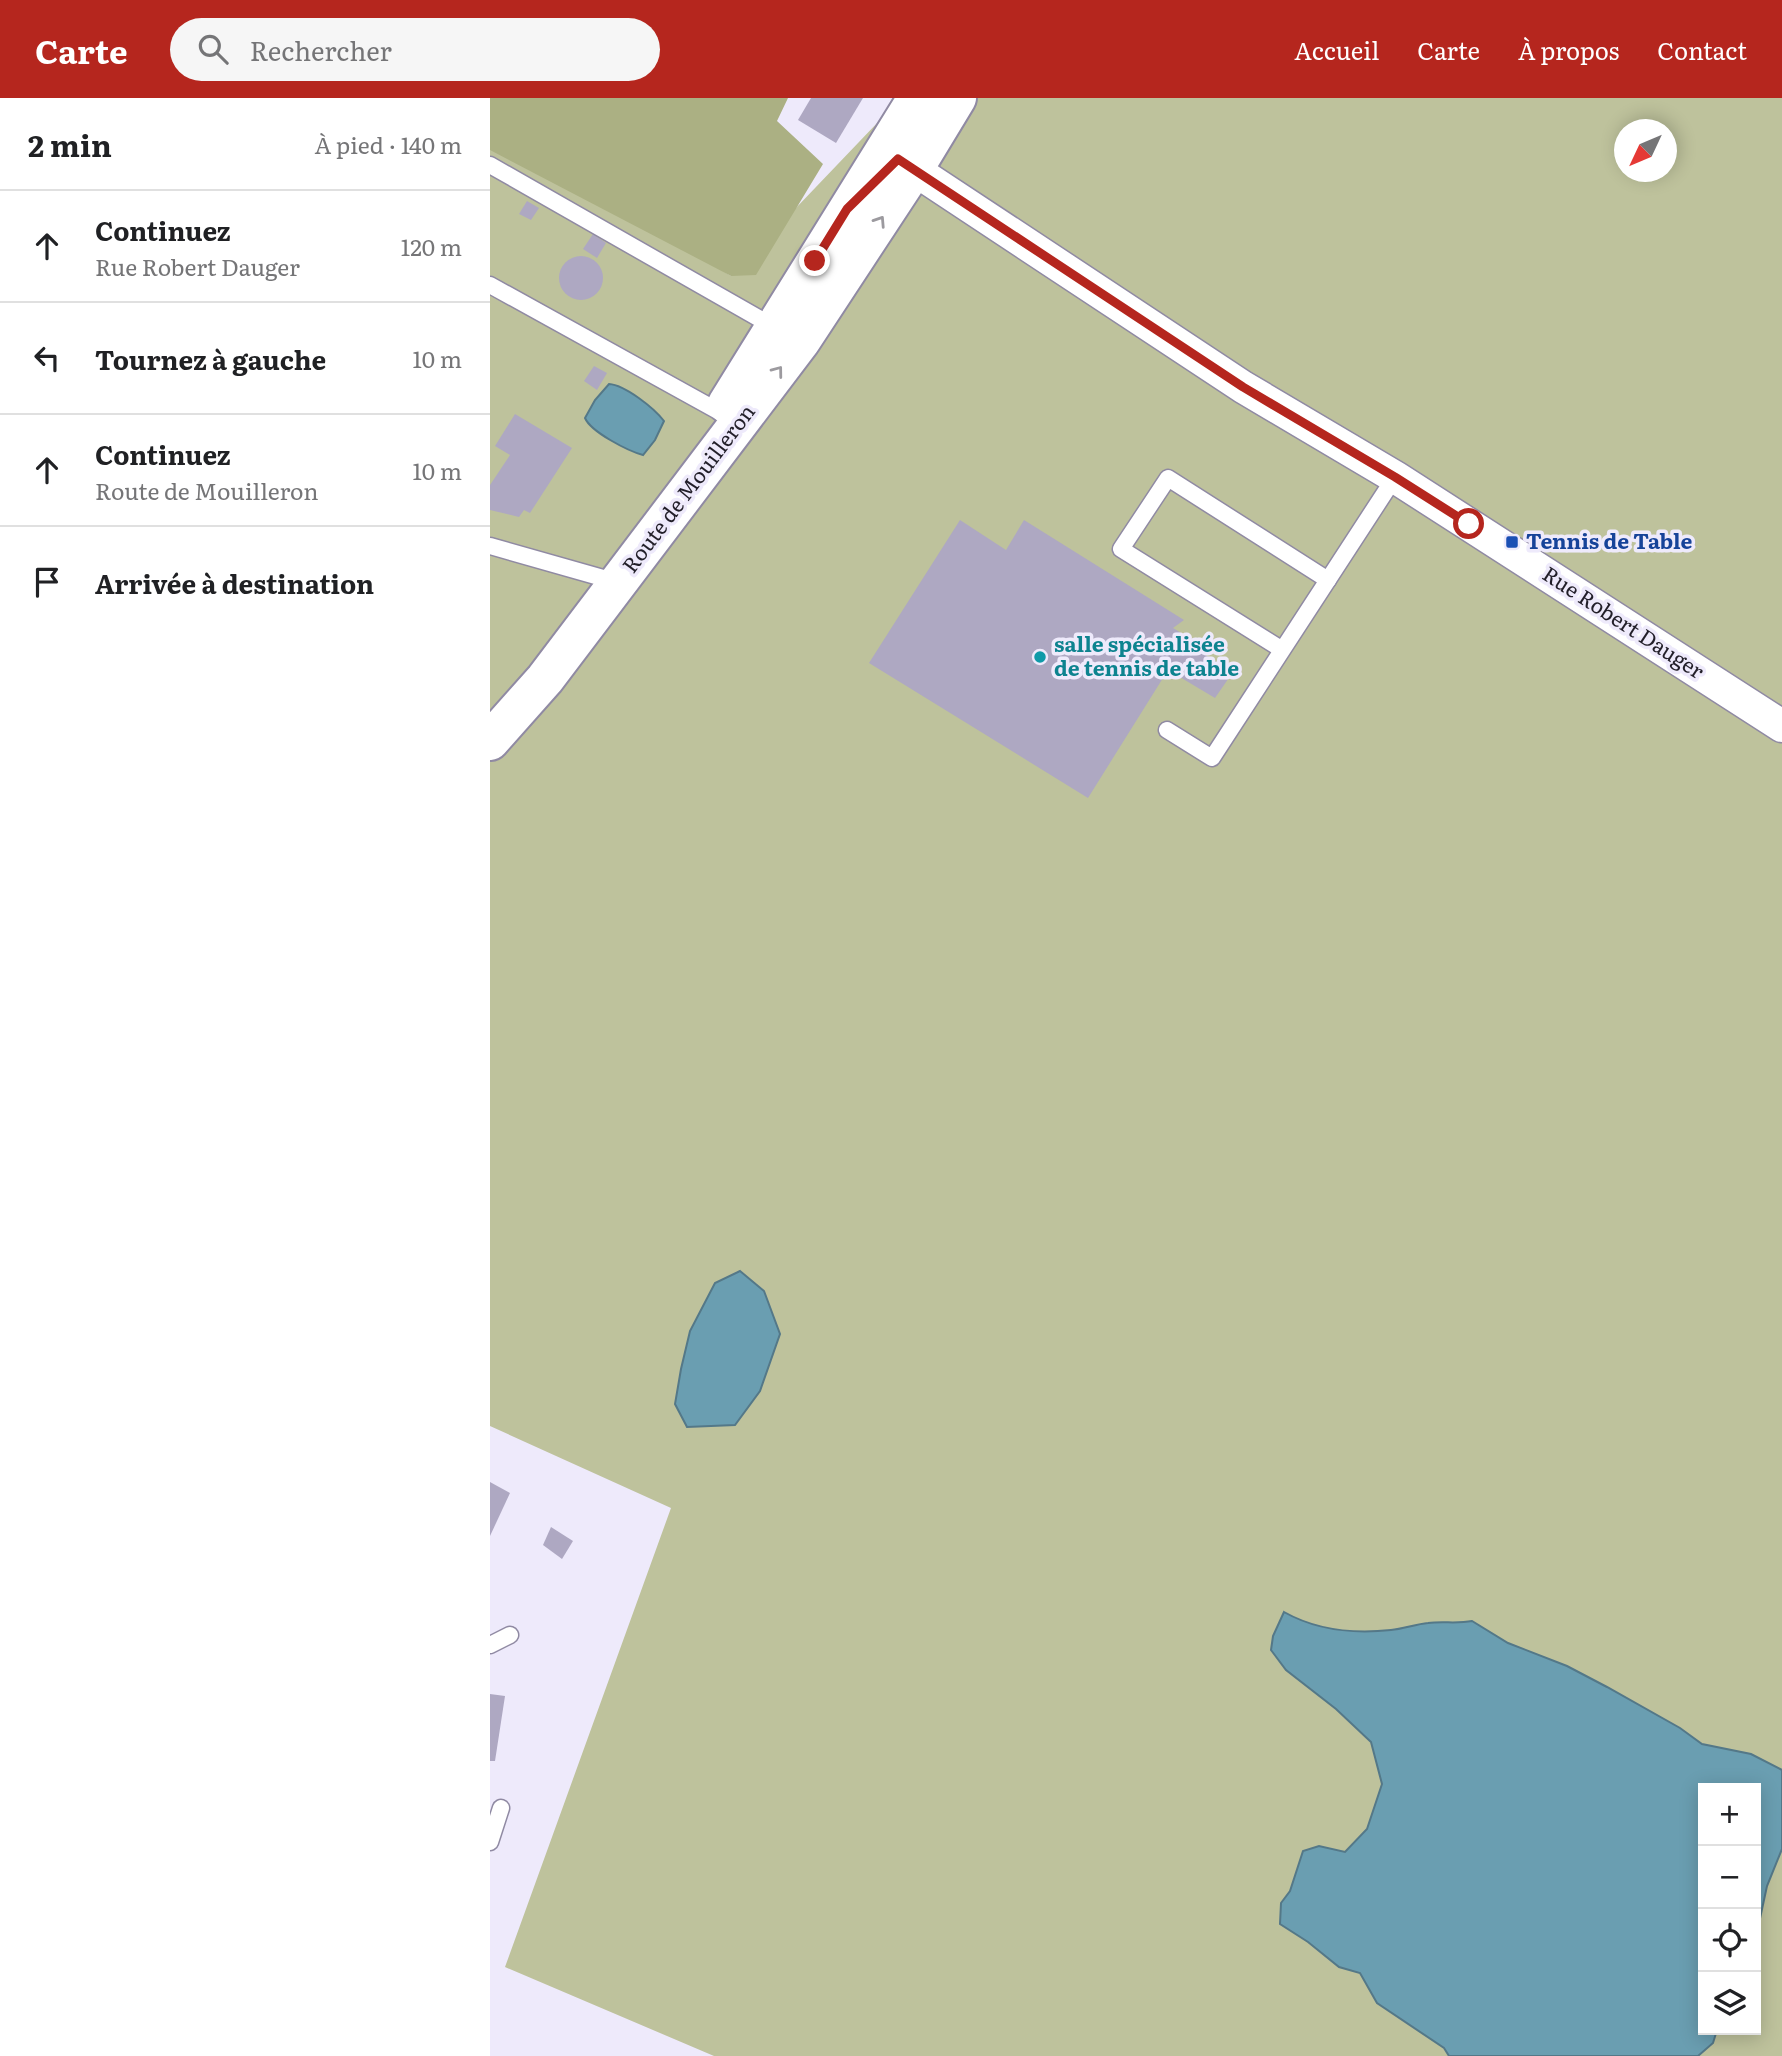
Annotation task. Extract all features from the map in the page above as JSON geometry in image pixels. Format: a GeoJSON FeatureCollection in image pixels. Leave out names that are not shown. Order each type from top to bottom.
{"type":"FeatureCollection","features":[{"type":"Feature","properties":{"kind":"street","name":"Route de Mouilleron"},"geometry":{"type":"LineString","coordinates":[[787,334],[847,209],[917,98]]}},
{"type":"Feature","properties":{"kind":"street"},"geometry":{"type":"LineString","coordinates":[[847,209],[906,164],[937,98]]}},
{"type":"Feature","properties":{"kind":"street","name":"Route de Mouilleron"},"geometry":{"type":"LineString","coordinates":[[490,741],[545,679],[619,582],[787,334],[906,164],[957,98]]}},
{"type":"Feature","properties":{"kind":"street","name":"Rue Robert Dauger"},"geometry":{"type":"LineString","coordinates":[[906,164],[1233,381],[1395,477],[1782,726]]}},
{"type":"Feature","properties":{"kind":"lane"},"geometry":{"type":"LineString","coordinates":[[490,165],[787,334]]}},
{"type":"Feature","properties":{"kind":"lane"},"geometry":{"type":"LineString","coordinates":[[490,285],[730,418]]}},
{"type":"Feature","properties":{"kind":"lane"},"geometry":{"type":"LineString","coordinates":[[1167,730],[1212,758],[1395,477]]}},
{"type":"Feature","properties":{"kind":"lane"},"geometry":{"type":"LineString","coordinates":[[1281,649],[1121,549],[1161,488],[1168,478],[1328,580]]}},
{"type":"Feature","properties":{"kind":"lane"},"geometry":{"type":"LineString","coordinates":[[490,547],[619,582]]}},
{"type":"Feature","properties":{"kind":"lane"},"geometry":{"type":"LineString","coordinates":[[490,1645],[510,1635]]}},
{"type":"Feature","properties":{"kind":"lane"},"geometry":{"type":"LineString","coordinates":[[490,1842],[501,1808]]}},
{"type":"Feature","properties":{"kind":"green space"},"geometry":{"type":"Polygon","coordinates":[[[490,98],[788,98],[777,121],[823,164],[756,275],[731,276],[490,150],[490,98]]]}},
{"type":"Feature","properties":{"kind":"green space"},"geometry":{"type":"Polygon","coordinates":[[[901,98],[1782,98],[1782,2056],[714,2056],[505,1967],[671,1508],[490,1426],[490,126],[731,276],[901,98]]]}},
{"type":"Feature","properties":{"kind":"water"},"geometry":{"type":"Polygon","coordinates":[[[609,384],[623,388],[639,398],[664,421],[655,440],[643,455],[602,435],[585,418],[595,400],[609,384]]]}},
{"type":"Feature","properties":{"kind":"water"},"geometry":{"type":"Polygon","coordinates":[[[740,1271],[764,1291],[780,1334],[760,1391],[735,1425],[687,1427],[675,1404],[690,1331],[715,1283],[740,1271]]]}},
{"type":"Feature","properties":{"kind":"water"},"geometry":{"type":"Polygon","coordinates":[[[1284,1612],[1322,1627],[1349,1631],[1377,1631],[1428,1623],[1472,1621],[1508,1643],[1567,1666],[1607,1687],[1680,1728],[1702,1744],[1751,1754],[1782,1770],[1782,1849],[1767,1886],[1761,1914],[1761,1783],[1698,1783],[1698,2035],[1715,2035],[1713,2043],[1698,2056],[1449,2056],[1444,2048],[1377,2003],[1360,1973],[1339,1967],[1280,1924],[1281,1903],[1290,1891],[1303,1851],[1319,1846],[1345,1852],[1367,1829],[1382,1784],[1371,1742],[1336,1709],[1286,1670],[1271,1650],[1273,1636],[1284,1612]]]}},
{"type":"Feature","properties":{"kind":"building"},"geometry":{"type":"Polygon","coordinates":[[[811,98],[863,98],[836,143],[798,120],[811,98]]]}},
{"type":"Feature","properties":{"kind":"building"},"geometry":{"type":"Polygon","coordinates":[[[527,201],[539,208],[531,220],[519,214],[527,201]]]}},
{"type":"Feature","properties":{"kind":"building"},"geometry":{"type":"Polygon","coordinates":[[[593,234],[606,243],[597,258],[583,249],[593,234]]]}},
{"type":"Feature","properties":{"kind":"building"},"geometry":{"type":"Polygon","coordinates":[[[581,256],[596,263],[603,278],[596,293],[581,300],[566,293],[559,278],[566,263],[581,256]]]}},
{"type":"Feature","properties":{"kind":"building"},"geometry":{"type":"Polygon","coordinates":[[[594,366],[607,373],[597,390],[584,381],[594,366]]]}},
{"type":"Feature","properties":{"kind":"building"},"geometry":{"type":"Polygon","coordinates":[[[515,414],[572,448],[530,513],[524,510],[519,517],[490,510],[490,485],[510,455],[495,446],[515,414]]]}},
{"type":"Feature","properties":{"kind":"building","name":"salle spécialisée de tennis de table"},"geometry":{"type":"Polygon","coordinates":[[[960,520],[1006,550],[1024,520],[1184,620],[1173,628],[1201,645],[1197,650],[1233,672],[1215,698],[1168,670],[1088,798],[869,663],[960,520]]]}},
{"type":"Feature","properties":{"kind":"building"},"geometry":{"type":"Polygon","coordinates":[[[490,1482],[510,1493],[490,1536],[490,1482]]]}},
{"type":"Feature","properties":{"kind":"building"},"geometry":{"type":"Polygon","coordinates":[[[551,1527],[573,1541],[562,1559],[543,1545],[551,1527]]]}},
{"type":"Feature","properties":{"kind":"building"},"geometry":{"type":"Polygon","coordinates":[[[490,1694],[505,1696],[495,1761],[490,1761],[490,1694]]]}},
{"type":"Feature","properties":{"kind":"place","name":"Tennis de Table"},"geometry":{"type":"Point","coordinates":[1512,542]}},
{"type":"Feature","properties":{"kind":"place","name":"salle spécialisée de tennis de table"},"geometry":{"type":"Point","coordinates":[1040,657]}},
{"type":"Feature","properties":{"kind":"route"},"geometry":{"type":"LineString","coordinates":[[815,261],[847,209],[898,159],[1243,387],[1469,524]]}}]}
